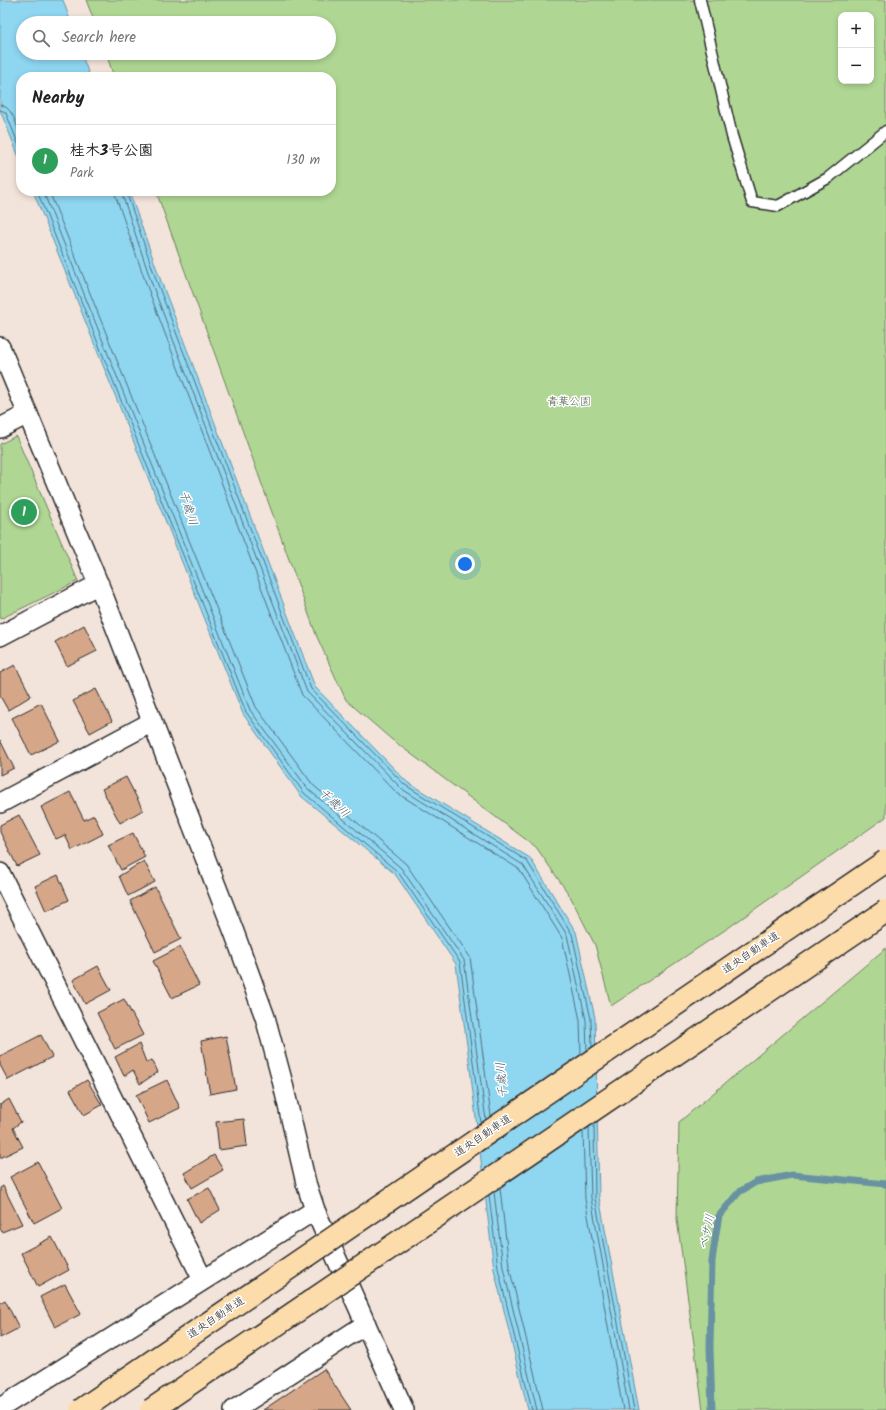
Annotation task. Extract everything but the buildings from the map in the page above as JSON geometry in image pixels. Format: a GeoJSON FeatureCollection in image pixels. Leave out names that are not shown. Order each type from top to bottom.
{"type":"FeatureCollection","features":[{"type":"Feature","properties":{"kind":"highway","name":"道央自動車道"},"geometry":{"type":"LineString","coordinates":[[81,1410],[886,861]]}},
{"type":"Feature","properties":{"kind":"highway"},"geometry":{"type":"LineString","coordinates":[[151,1410],[886,911]]}},
{"type":"Feature","properties":{"kind":"street"},"geometry":{"type":"LineString","coordinates":[[0,347],[98,584],[234,932],[265,1017],[282,1080],[306,1183],[315,1210],[404,1410]]}},
{"type":"Feature","properties":{"kind":"street"},"geometry":{"type":"LineString","coordinates":[[0,428],[28,414]]}},
{"type":"Feature","properties":{"kind":"street"},"geometry":{"type":"LineString","coordinates":[[0,636],[98,584]]}},
{"type":"Feature","properties":{"kind":"street"},"geometry":{"type":"LineString","coordinates":[[0,803],[152,722]]}},
{"type":"Feature","properties":{"kind":"street"},"geometry":{"type":"LineString","coordinates":[[0,873],[203,1280]]}},
{"type":"Feature","properties":{"kind":"street"},"geometry":{"type":"LineString","coordinates":[[0,1408],[315,1210]]}},
{"type":"Feature","properties":{"kind":"street"},"geometry":{"type":"LineString","coordinates":[[234,1410],[366,1324]]}},
{"type":"Feature","properties":{"kind":"lane"},"geometry":{"type":"LineString","coordinates":[[700,0],[732,136],[752,202],[778,206],[828,178],[886,131]]}},
{"type":"Feature","properties":{"kind":"green space","name":"青葉公園"},"geometry":{"type":"Polygon","coordinates":[[[86,0],[886,0],[886,817],[728,928],[611,1006],[595,945],[570,896],[536,847],[391,739],[346,700],[317,637],[158,196],[336,196],[336,72],[112,72],[108,60],[336,60],[336,16],[92,16],[86,0]]]}},
{"type":"Feature","properties":{"kind":"green space"},"geometry":{"type":"Polygon","coordinates":[[[16,436],[78,581],[0,619],[0,444],[16,436]]]}},
{"type":"Feature","properties":{"kind":"green space"},"geometry":{"type":"Polygon","coordinates":[[[886,948],[886,1410],[703,1410],[677,1219],[679,1122],[886,948]]]}},
{"type":"Feature","properties":{"kind":"water"},"geometry":{"type":"Polygon","coordinates":[[[0,0],[63,0],[69,16],[16,16],[16,60],[84,60],[88,72],[16,72],[16,150],[0,110],[0,0]]]}},
{"type":"Feature","properties":{"kind":"water","name":"千歳川"},"geometry":{"type":"Polygon","coordinates":[[[35,196],[131,196],[161,281],[315,687],[407,782],[530,858],[576,932],[595,1018],[599,1197],[639,1410],[528,1410],[494,1269],[456,964],[395,874],[301,796],[243,714],[35,196]]]}},
{"type":"Feature","properties":{"kind":"waterway","name":"ベサ川"},"geometry":{"type":"LineString","coordinates":[[712,1410],[710,1347],[712,1261],[719,1216],[739,1192],[756,1182],[792,1175],[886,1184]]}},
{"type":"Feature","properties":{"kind":"place","name":"桂木3号公園"},"geometry":{"type":"Point","coordinates":[24,512]}}]}
